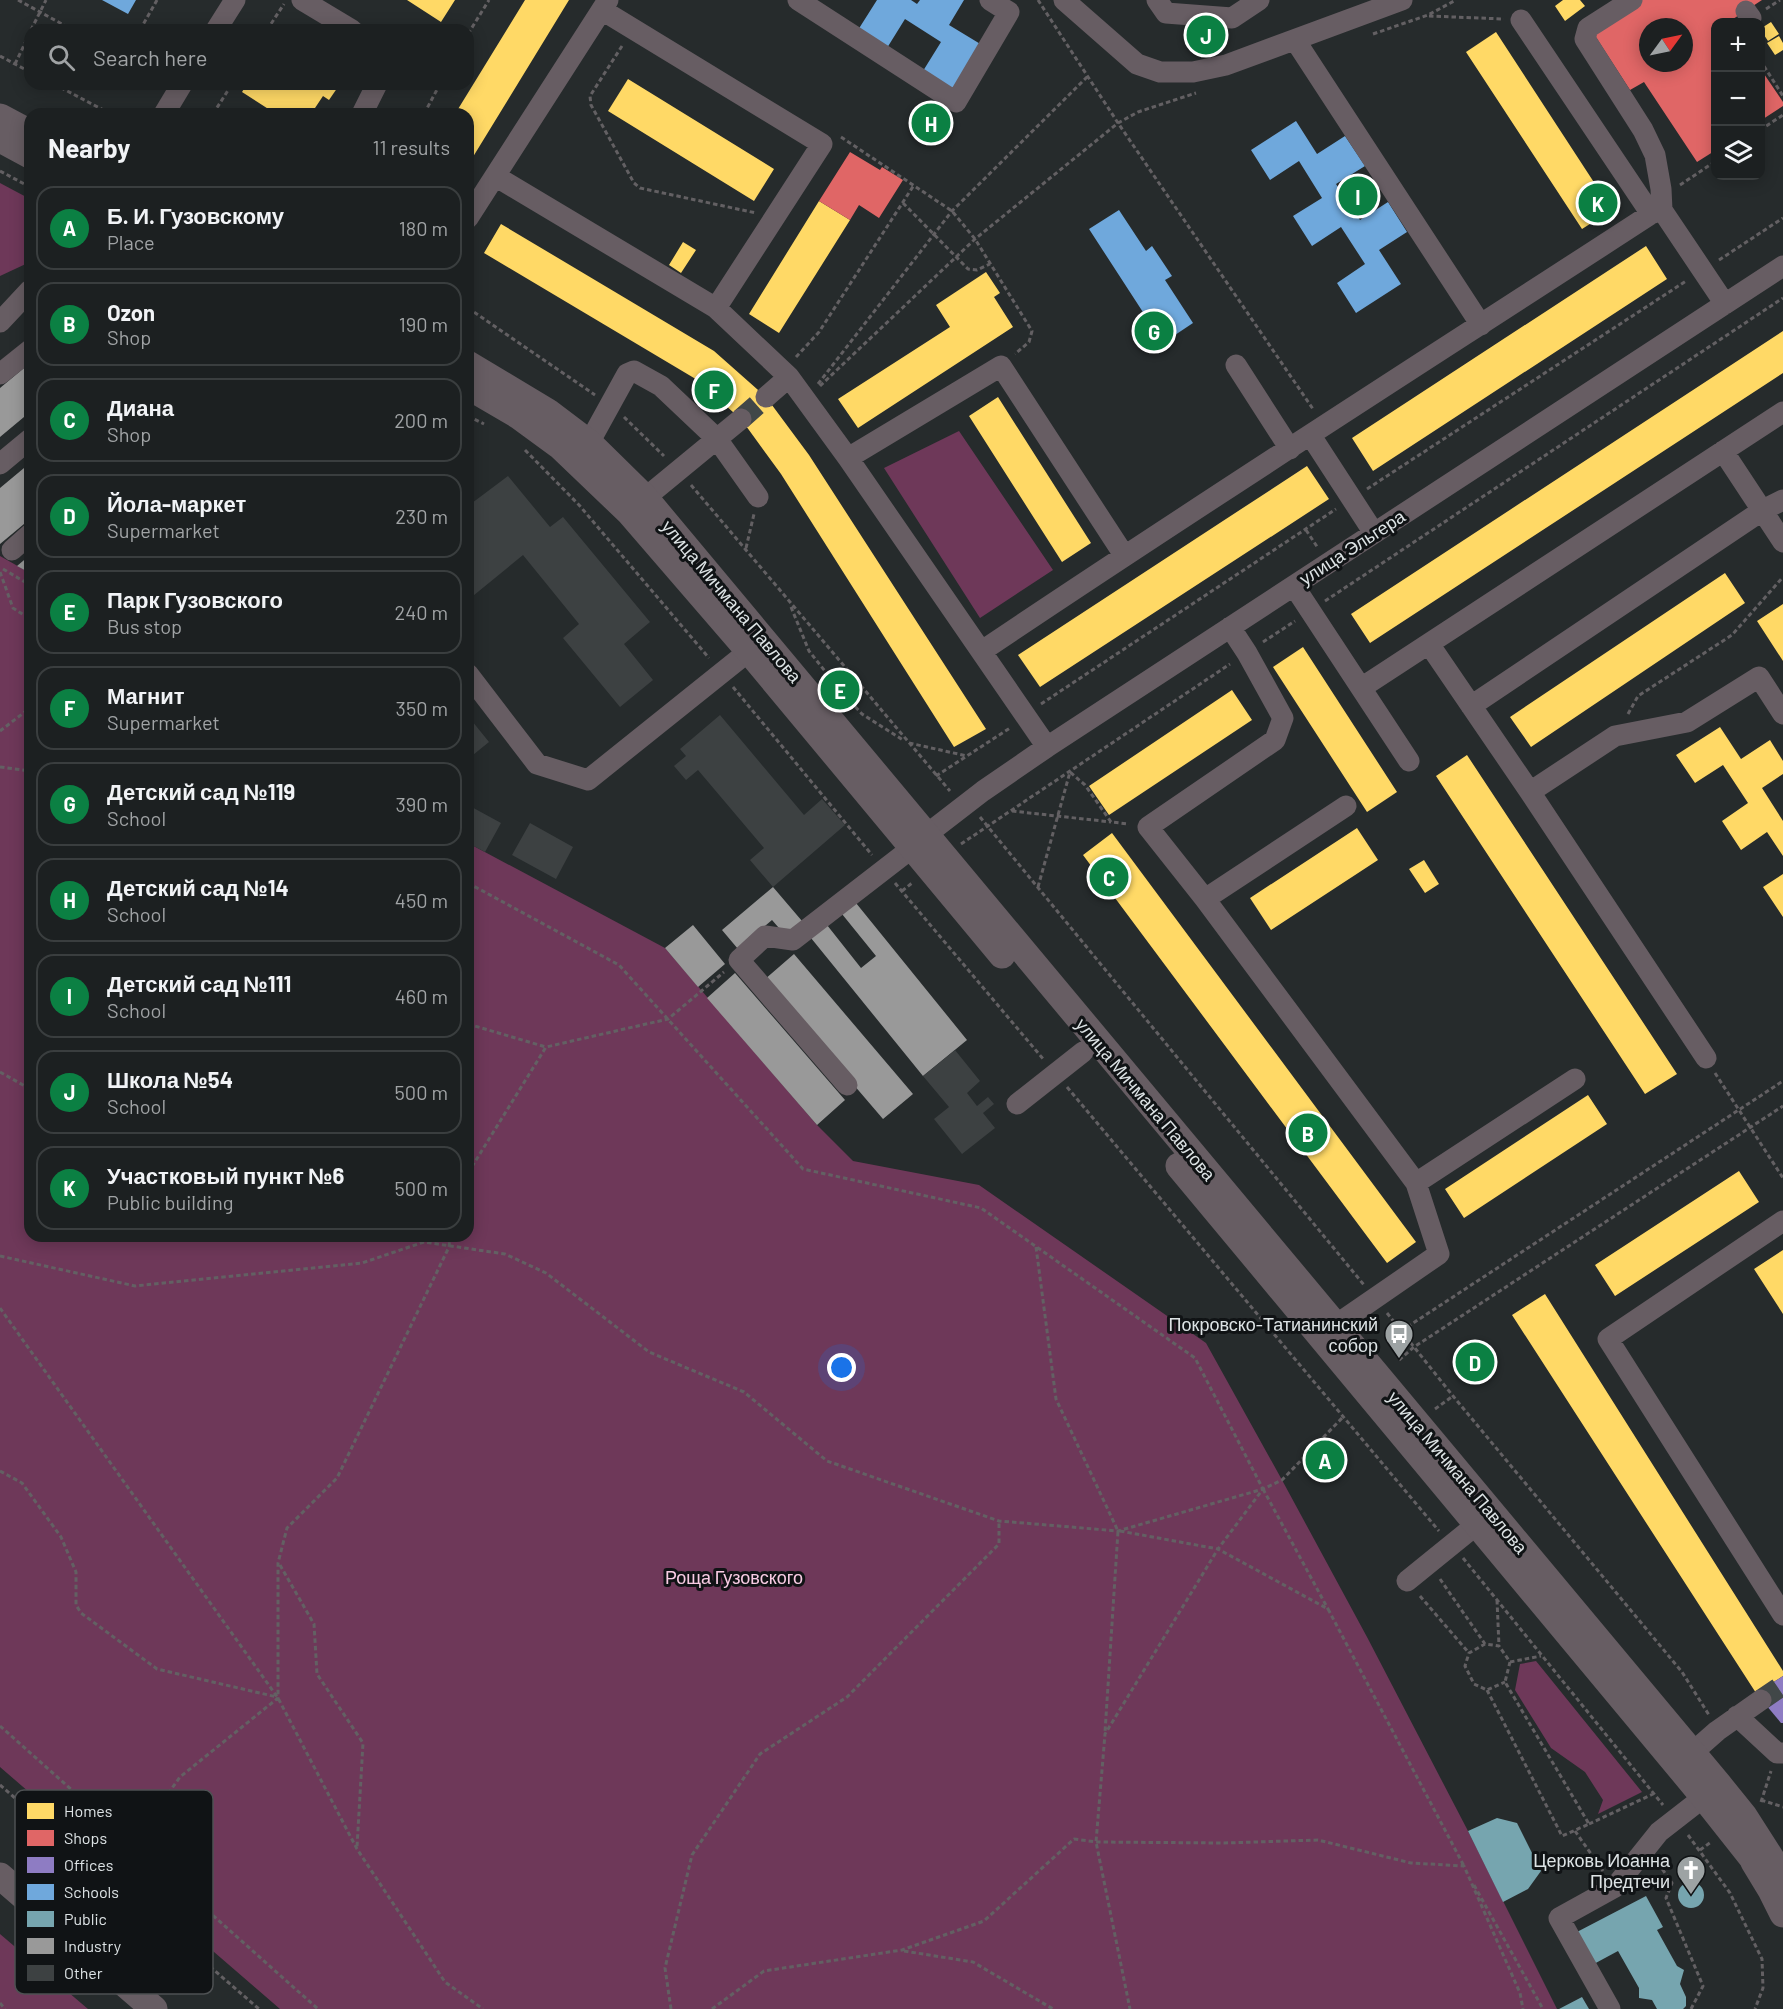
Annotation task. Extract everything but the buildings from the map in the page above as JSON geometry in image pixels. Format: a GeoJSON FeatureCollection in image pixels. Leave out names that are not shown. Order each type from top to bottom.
{"type":"FeatureCollection","features":[{"type":"Feature","properties":{"kind":"main road"},"geometry":{"type":"LineString","coordinates":[[0,117],[24,130]]}},
{"type":"Feature","properties":{"kind":"main road"},"geometry":{"type":"LineString","coordinates":[[0,139],[24,152]]}},
{"type":"Feature","properties":{"kind":"main road","name":"улица Мичмана Павлова"},"geometry":{"type":"LineString","coordinates":[[474,368],[548,412],[589,443],[637,505],[1711,1791],[1753,1861],[1783,1883]]}},
{"type":"Feature","properties":{"kind":"main road","name":"улица Мичмана Павлова"},"geometry":{"type":"LineString","coordinates":[[474,390],[519,416],[637,505]]}},
{"type":"Feature","properties":{"kind":"main road","name":"улица Мичмана Павлова"},"geometry":{"type":"LineString","coordinates":[[1711,1791],[1753,1809],[1783,1877]]}},
{"type":"Feature","properties":{"kind":"main road"},"geometry":{"type":"LineString","coordinates":[[1753,1809],[1758,1829],[1783,1841]]}},
{"type":"Feature","properties":{"kind":"main road"},"geometry":{"type":"LineString","coordinates":[[1753,1861],[1783,1914]]}},
{"type":"Feature","properties":{"kind":"main road"},"geometry":{"type":"LineString","coordinates":[[0,1876],[15,1889]]}},
{"type":"Feature","properties":{"kind":"main road"},"geometry":{"type":"LineString","coordinates":[[137,1994],[154,2009]]}},
{"type":"Feature","properties":{"kind":"street"},"geometry":{"type":"LineString","coordinates":[[220,24],[235,0]]}},
{"type":"Feature","properties":{"kind":"street"},"geometry":{"type":"LineString","coordinates":[[302,0],[342,24]]}},
{"type":"Feature","properties":{"kind":"street"},"geometry":{"type":"LineString","coordinates":[[798,0],[956,102],[1009,12],[990,0]]}},
{"type":"Feature","properties":{"kind":"street"},"geometry":{"type":"LineString","coordinates":[[1064,0],[1137,63],[1160,72],[1193,72],[1226,65],[1402,0]]}},
{"type":"Feature","properties":{"kind":"street"},"geometry":{"type":"LineString","coordinates":[[1157,0],[1166,13],[1232,18],[1259,0]]}},
{"type":"Feature","properties":{"kind":"street"},"geometry":{"type":"LineString","coordinates":[[1632,0],[1588,28],[1585,39],[1643,130],[1654,155],[1658,207]]}},
{"type":"Feature","properties":{"kind":"street"},"geometry":{"type":"LineString","coordinates":[[474,209],[605,5],[633,29],[822,144],[716,308]]}},
{"type":"Feature","properties":{"kind":"street"},"geometry":{"type":"LineString","coordinates":[[1521,20],[1658,207],[1725,304]]}},
{"type":"Feature","properties":{"kind":"street"},"geometry":{"type":"LineString","coordinates":[[1295,39],[1481,325]]}},
{"type":"Feature","properties":{"kind":"street"},"geometry":{"type":"LineString","coordinates":[[168,108],[178,90]]}},
{"type":"Feature","properties":{"kind":"street"},"geometry":{"type":"LineString","coordinates":[[365,108],[374,90]]}},
{"type":"Feature","properties":{"kind":"street"},"geometry":{"type":"LineString","coordinates":[[495,176],[716,308],[785,374],[848,458],[1047,747]]}},
{"type":"Feature","properties":{"kind":"street"},"geometry":{"type":"LineString","coordinates":[[982,651],[1124,555],[1481,325],[1658,207]]}},
{"type":"Feature","properties":{"kind":"street","name":"улица Эльгера"},"geometry":{"type":"LineString","coordinates":[[739,960],[765,936],[794,940],[983,791],[1047,747],[1782,267]]}},
{"type":"Feature","properties":{"kind":"street"},"geometry":{"type":"LineString","coordinates":[[0,322],[24,296]]}},
{"type":"Feature","properties":{"kind":"street"},"geometry":{"type":"LineString","coordinates":[[0,374],[24,355]]}},
{"type":"Feature","properties":{"kind":"street"},"geometry":{"type":"LineString","coordinates":[[1236,365],[1290,449]]}},
{"type":"Feature","properties":{"kind":"street"},"geometry":{"type":"LineString","coordinates":[[848,458],[1001,366],[1124,555]]}},
{"type":"Feature","properties":{"kind":"street"},"geometry":{"type":"LineString","coordinates":[[589,443],[627,374],[634,370],[661,386],[717,439],[758,497]]}},
{"type":"Feature","properties":{"kind":"street"},"geometry":{"type":"LineString","coordinates":[[766,397],[785,374]]}},
{"type":"Feature","properties":{"kind":"street"},"geometry":{"type":"LineString","coordinates":[[1361,688],[1783,411]]}},
{"type":"Feature","properties":{"kind":"street"},"geometry":{"type":"LineString","coordinates":[[637,505],[741,419]]}},
{"type":"Feature","properties":{"kind":"street"},"geometry":{"type":"LineString","coordinates":[[1318,431],[1374,532]]}},
{"type":"Feature","properties":{"kind":"street"},"geometry":{"type":"LineString","coordinates":[[0,464],[24,444]]}},
{"type":"Feature","properties":{"kind":"street"},"geometry":{"type":"LineString","coordinates":[[1723,451],[1783,542]]}},
{"type":"Feature","properties":{"kind":"street"},"geometry":{"type":"LineString","coordinates":[[1471,705],[1763,510],[1783,500]]}},
{"type":"Feature","properties":{"kind":"street"},"geometry":{"type":"LineString","coordinates":[[6,558],[24,540]]}},
{"type":"Feature","properties":{"kind":"street"},"geometry":{"type":"LineString","coordinates":[[1294,586],[1409,761]]}},
{"type":"Feature","properties":{"kind":"street"},"geometry":{"type":"LineString","coordinates":[[1230,627],[1283,718],[1275,740],[1148,827],[1205,899],[1416,1183],[1439,1254],[1329,1332]]}},
{"type":"Feature","properties":{"kind":"street"},"geometry":{"type":"LineString","coordinates":[[1429,644],[1706,1058]]}},
{"type":"Feature","properties":{"kind":"street"},"geometry":{"type":"LineString","coordinates":[[474,682],[537,764],[588,780],[756,645]]}},
{"type":"Feature","properties":{"kind":"street"},"geometry":{"type":"LineString","coordinates":[[1530,792],[1615,736],[1687,722],[1759,677],[1783,714]]}},
{"type":"Feature","properties":{"kind":"street"},"geometry":{"type":"LineString","coordinates":[[1205,899],[1346,806]]}},
{"type":"Feature","properties":{"kind":"street"},"geometry":{"type":"LineString","coordinates":[[739,960],[847,1084]]}},
{"type":"Feature","properties":{"kind":"street"},"geometry":{"type":"LineString","coordinates":[[1017,1104],[1090,1046]]}},
{"type":"Feature","properties":{"kind":"street"},"geometry":{"type":"LineString","coordinates":[[1416,1183],[1575,1079]]}},
{"type":"Feature","properties":{"kind":"street"},"geometry":{"type":"LineString","coordinates":[[1783,1221],[1608,1338],[1783,1615]]}},
{"type":"Feature","properties":{"kind":"street"},"geometry":{"type":"LineString","coordinates":[[1407,1581],[1483,1518]]}},
{"type":"Feature","properties":{"kind":"street"},"geometry":{"type":"LineString","coordinates":[[1684,1759],[1737,1716],[1761,1700]]}},
{"type":"Feature","properties":{"kind":"street"},"geometry":{"type":"LineString","coordinates":[[1737,1716],[1780,1753]]}},
{"type":"Feature","properties":{"kind":"street"},"geometry":{"type":"LineString","coordinates":[[1610,2009],[1559,1917],[1615,1887],[1659,1832],[1711,1791]]}},
{"type":"Feature","properties":{"kind":"path"},"geometry":{"type":"LineString","coordinates":[[18,0],[62,24]]}},
{"type":"Feature","properties":{"kind":"path"},"geometry":{"type":"LineString","coordinates":[[34,24],[46,0]]}},
{"type":"Feature","properties":{"kind":"path"},"geometry":{"type":"LineString","coordinates":[[144,24],[157,0]]}},
{"type":"Feature","properties":{"kind":"path"},"geometry":{"type":"LineString","coordinates":[[271,24],[286,0]]}},
{"type":"Feature","properties":{"kind":"path"},"geometry":{"type":"LineString","coordinates":[[474,24],[489,0]]}},
{"type":"Feature","properties":{"kind":"path"},"geometry":{"type":"LineString","coordinates":[[1038,0],[1318,431]]}},
{"type":"Feature","properties":{"kind":"path"},"geometry":{"type":"LineString","coordinates":[[1428,15],[1521,20]]}},
{"type":"Feature","properties":{"kind":"path"},"geometry":{"type":"LineString","coordinates":[[633,29],[590,96],[591,105],[634,183],[640,188],[775,218]]}},
{"type":"Feature","properties":{"kind":"path"},"geometry":{"type":"LineString","coordinates":[[15,64],[24,45]]}},
{"type":"Feature","properties":{"kind":"path"},"geometry":{"type":"LineString","coordinates":[[0,56],[24,69]]}},
{"type":"Feature","properties":{"kind":"path"},"geometry":{"type":"LineString","coordinates":[[1765,67],[1783,96]]}},
{"type":"Feature","properties":{"kind":"path"},"geometry":{"type":"LineString","coordinates":[[805,400],[952,211],[1087,77]]}},
{"type":"Feature","properties":{"kind":"path"},"geometry":{"type":"LineString","coordinates":[[65,90],[100,108]]}},
{"type":"Feature","properties":{"kind":"path"},"geometry":{"type":"LineString","coordinates":[[217,108],[228,90]]}},
{"type":"Feature","properties":{"kind":"path"},"geometry":{"type":"LineString","coordinates":[[427,108],[437,90]]}},
{"type":"Feature","properties":{"kind":"path"},"geometry":{"type":"LineString","coordinates":[[1765,127],[1783,115]]}},
{"type":"Feature","properties":{"kind":"path"},"geometry":{"type":"LineString","coordinates":[[805,400],[975,239],[1118,123]]}},
{"type":"Feature","properties":{"kind":"path"},"geometry":{"type":"LineString","coordinates":[[822,144],[842,137],[952,211],[975,239],[1032,331],[1029,342],[1001,366]]}},
{"type":"Feature","properties":{"kind":"path"},"geometry":{"type":"LineString","coordinates":[[1658,207],[1711,165]]}},
{"type":"Feature","properties":{"kind":"path"},"geometry":{"type":"LineString","coordinates":[[0,171],[24,184]]}},
{"type":"Feature","properties":{"kind":"path"},"geometry":{"type":"LineString","coordinates":[[785,374],[819,332],[914,185]]}},
{"type":"Feature","properties":{"kind":"path"},"geometry":{"type":"LineString","coordinates":[[903,203],[968,269],[977,270],[990,264]]}},
{"type":"Feature","properties":{"kind":"path"},"geometry":{"type":"LineString","coordinates":[[1717,261],[1783,218]]}},
{"type":"Feature","properties":{"kind":"path"},"geometry":{"type":"LineString","coordinates":[[1358,495],[1686,281]]}},
{"type":"Feature","properties":{"kind":"path"},"geometry":{"type":"LineString","coordinates":[[1321,603],[1783,298]]}},
{"type":"Feature","properties":{"kind":"path"},"geometry":{"type":"LineString","coordinates":[[474,312],[596,396]]}},
{"type":"Feature","properties":{"kind":"path"},"geometry":{"type":"LineString","coordinates":[[623,416],[667,459]]}},
{"type":"Feature","properties":{"kind":"path"},"geometry":{"type":"LineString","coordinates":[[474,419],[487,425]]}},
{"type":"Feature","properties":{"kind":"path"},"geometry":{"type":"LineString","coordinates":[[519,445],[579,505],[712,661]]}},
{"type":"Feature","properties":{"kind":"path"},"geometry":{"type":"LineString","coordinates":[[690,484],[956,797]]}},
{"type":"Feature","properties":{"kind":"path"},"geometry":{"type":"LineString","coordinates":[[746,549],[758,497]]}},
{"type":"Feature","properties":{"kind":"path"},"geometry":{"type":"LineString","coordinates":[[1039,705],[1344,504]]}},
{"type":"Feature","properties":{"kind":"path"},"geometry":{"type":"LineString","coordinates":[[1306,530],[1321,553]]}},
{"type":"Feature","properties":{"kind":"path"},"geometry":{"type":"LineString","coordinates":[[6,558],[24,578]]}},
{"type":"Feature","properties":{"kind":"path"},"geometry":{"type":"LineString","coordinates":[[0,572],[13,608],[24,615]]}},
{"type":"Feature","properties":{"kind":"path"},"geometry":{"type":"LineString","coordinates":[[1615,736],[1638,696],[1732,635],[1783,577]]}},
{"type":"Feature","properties":{"kind":"path"},"geometry":{"type":"LineString","coordinates":[[789,602],[809,651],[862,714],[908,742],[967,756]]}},
{"type":"Feature","properties":{"kind":"path"},"geometry":{"type":"LineString","coordinates":[[1261,643],[1296,620]]}},
{"type":"Feature","properties":{"kind":"path"},"geometry":{"type":"LineString","coordinates":[[955,848],[1231,664]]}},
{"type":"Feature","properties":{"kind":"path"},"geometry":{"type":"LineString","coordinates":[[732,686],[873,856]]}},
{"type":"Feature","properties":{"kind":"path"},"geometry":{"type":"LineString","coordinates":[[0,731],[24,713]]}},
{"type":"Feature","properties":{"kind":"path"},"geometry":{"type":"LineString","coordinates":[[936,776],[1010,728]]}},
{"type":"Feature","properties":{"kind":"path"},"geometry":{"type":"LineString","coordinates":[[0,767],[24,770]]}},
{"type":"Feature","properties":{"kind":"path"},"geometry":{"type":"LineString","coordinates":[[1070,772],[1085,785],[1111,822]]}},
{"type":"Feature","properties":{"kind":"path"},"geometry":{"type":"LineString","coordinates":[[1038,887],[1070,772]]}},
{"type":"Feature","properties":{"kind":"path"},"geometry":{"type":"LineString","coordinates":[[1012,811],[1148,827]]}},
{"type":"Feature","properties":{"kind":"path"},"geometry":{"type":"LineString","coordinates":[[989,826],[1369,1292]]}},
{"type":"Feature","properties":{"kind":"path"},"geometry":{"type":"LineString","coordinates":[[890,877],[1045,1061]]}},
{"type":"Feature","properties":{"kind":"path"},"geometry":{"type":"LineString","coordinates":[[474,886],[619,965],[803,1169],[981,1208],[1195,1358],[1464,1866],[1543,2009]]}},
{"type":"Feature","properties":{"kind":"path"},"geometry":{"type":"LineString","coordinates":[[474,1025],[546,1047],[668,1019],[739,960]]}},
{"type":"Feature","properties":{"kind":"path"},"geometry":{"type":"LineString","coordinates":[[474,1163],[546,1047]]}},
{"type":"Feature","properties":{"kind":"path"},"geometry":{"type":"LineString","coordinates":[[1706,1058],[1783,1178]]}},
{"type":"Feature","properties":{"kind":"path"},"geometry":{"type":"LineString","coordinates":[[0,1072],[24,1086]]}},
{"type":"Feature","properties":{"kind":"path"},"geometry":{"type":"LineString","coordinates":[[1062,1081],[1445,1538]]}},
{"type":"Feature","properties":{"kind":"path"},"geometry":{"type":"LineString","coordinates":[[1401,1331],[1783,1081]]}},
{"type":"Feature","properties":{"kind":"path"},"geometry":{"type":"LineString","coordinates":[[1399,1360],[1414,1347],[1783,1106]]}},
{"type":"Feature","properties":{"kind":"path"},"geometry":{"type":"LineString","coordinates":[[0,1256],[135,1286],[362,1263],[424,1242],[505,1254],[546,1273],[649,1352],[744,1392],[827,1461],[999,1521],[1118,1531],[1218,1549],[1328,1610]]}},
{"type":"Feature","properties":{"kind":"path"},"geometry":{"type":"LineString","coordinates":[[278,1698],[278,1563],[287,1528],[337,1478],[449,1242]]}},
{"type":"Feature","properties":{"kind":"path"},"geometry":{"type":"LineString","coordinates":[[1035,1246],[1056,1399],[1118,1531],[1096,1842],[1130,2009]]}},
{"type":"Feature","properties":{"kind":"path"},"geometry":{"type":"LineString","coordinates":[[0,1308],[278,1698],[357,1849],[445,1982],[483,2009]]}},
{"type":"Feature","properties":{"kind":"path"},"geometry":{"type":"LineString","coordinates":[[1386,1313],[1683,1672],[1709,1715]]}},
{"type":"Feature","properties":{"kind":"path"},"geometry":{"type":"LineString","coordinates":[[1427,1415],[1453,1396]]}},
{"type":"Feature","properties":{"kind":"path"},"geometry":{"type":"LineString","coordinates":[[1118,1531],[1263,1489],[1282,1480],[1344,1416]]}},
{"type":"Feature","properties":{"kind":"path"},"geometry":{"type":"LineString","coordinates":[[0,1472],[22,1483],[61,1537],[76,1572],[76,1605],[81,1613],[157,1669],[278,1698]]}},
{"type":"Feature","properties":{"kind":"path"},"geometry":{"type":"LineString","coordinates":[[1105,1734],[1218,1549],[1263,1489]]}},
{"type":"Feature","properties":{"kind":"path"},"geometry":{"type":"LineString","coordinates":[[671,2009],[665,1968],[692,1855],[760,1754],[847,1697],[999,1544],[999,1521]]}},
{"type":"Feature","properties":{"kind":"path"},"geometry":{"type":"LineString","coordinates":[[1462,1557],[1664,1807]]}},
{"type":"Feature","properties":{"kind":"path"},"geometry":{"type":"LineString","coordinates":[[278,1563],[314,1624],[317,1674],[363,1743],[357,1849]]}},
{"type":"Feature","properties":{"kind":"path"},"geometry":{"type":"LineString","coordinates":[[1429,1563],[1485,1644]]}},
{"type":"Feature","properties":{"kind":"path"},"geometry":{"type":"LineString","coordinates":[[1407,1581],[1469,1653]]}},
{"type":"Feature","properties":{"kind":"path"},"geometry":{"type":"LineString","coordinates":[[1497,1600],[1499,1646],[1510,1662],[1505,1682],[1589,1824]]}},
{"type":"Feature","properties":{"kind":"path"},"geometry":{"type":"LineString","coordinates":[[1499,1646],[1485,1644],[1469,1653],[1465,1666],[1474,1684],[1487,1690],[1562,1836],[1653,1794]]}},
{"type":"Feature","properties":{"kind":"path"},"geometry":{"type":"LineString","coordinates":[[1510,1662],[1542,1655]]}},
{"type":"Feature","properties":{"kind":"path"},"geometry":{"type":"LineString","coordinates":[[1487,1690],[1505,1682]]}},
{"type":"Feature","properties":{"kind":"path"},"geometry":{"type":"LineString","coordinates":[[171,1790],[180,1777],[278,1698]]}},
{"type":"Feature","properties":{"kind":"path"},"geometry":{"type":"LineString","coordinates":[[0,1726],[72,1790]]}},
{"type":"Feature","properties":{"kind":"path"},"geometry":{"type":"LineString","coordinates":[[1753,1809],[1780,1753]]}},
{"type":"Feature","properties":{"kind":"path"},"geometry":{"type":"LineString","coordinates":[[0,1785],[15,1798]]}},
{"type":"Feature","properties":{"kind":"path"},"geometry":{"type":"LineString","coordinates":[[1575,1831],[1615,1887]]}},
{"type":"Feature","properties":{"kind":"path"},"geometry":{"type":"LineString","coordinates":[[1686,1832],[1730,1893],[1762,1959],[1763,1988],[1755,2009]]}},
{"type":"Feature","properties":{"kind":"path"},"geometry":{"type":"LineString","coordinates":[[712,2009],[764,1971],[902,1950],[984,1921],[1074,1839],[1096,1842],[1224,1843],[1318,1840],[1411,1863],[1464,1866]]}},
{"type":"Feature","properties":{"kind":"path"},"geometry":{"type":"LineString","coordinates":[[1646,1847],[1672,1883],[1666,1898],[1703,1986],[1691,2009]]}},
{"type":"Feature","properties":{"kind":"path"},"geometry":{"type":"LineString","coordinates":[[1464,1866],[1520,1993],[1522,2009]]}},
{"type":"Feature","properties":{"kind":"path"},"geometry":{"type":"LineString","coordinates":[[213,1916],[318,2009]]}},
{"type":"Feature","properties":{"kind":"path"},"geometry":{"type":"LineString","coordinates":[[902,1950],[973,1962],[1053,2009]]}},
{"type":"Feature","properties":{"kind":"path"},"geometry":{"type":"LineString","coordinates":[[213,1969],[259,2009]]}},
{"type":"Feature","properties":{"kind":"path"},"geometry":{"type":"LineString","coordinates":[[0,2003],[5,2009]]}},
{"type":"Feature","properties":{"kind":"green space"},"geometry":{"type":"Polygon","coordinates":[[[0,183],[24,196],[24,265],[0,276],[0,183]]]}},
{"type":"Feature","properties":{"kind":"green space"},"geometry":{"type":"Polygon","coordinates":[[[959,431],[1053,570],[980,618],[884,468],[959,431]]]}},
{"type":"Feature","properties":{"kind":"green space","name":"Роща Гузовского"},"geometry":{"type":"Polygon","coordinates":[[[0,556],[24,570],[24,1242],[474,1242],[474,846],[665,948],[817,1125],[853,1161],[979,1185],[1206,1343],[1367,1637],[1557,2009],[280,2009],[213,1951],[213,1790],[27,1790],[0,1767],[0,556]]]}},
{"type":"Feature","properties":{"kind":"green space"},"geometry":{"type":"Polygon","coordinates":[[[1536,1661],[1642,1792],[1598,1814],[1603,1800],[1585,1772],[1551,1748],[1515,1690],[1520,1664],[1536,1661]]]}},
{"type":"Feature","properties":{"kind":"green space"},"geometry":{"type":"Polygon","coordinates":[[[0,1934],[15,1947],[15,1994],[70,1994],[88,2009],[0,2009],[0,1934]]]}},
{"type":"Feature","properties":{"kind":"tunnel"},"geometry":{"type":"LineString","coordinates":[[741,419],[766,397]]}},
{"type":"Feature","properties":{"kind":"tunnel"},"geometry":{"type":"LineString","coordinates":[[1761,1700],[1783,1685]]}},
{"type":"Feature","properties":{"kind":"place","name":"Школа №54"},"geometry":{"type":"Point","coordinates":[1206,35]}},
{"type":"Feature","properties":{"kind":"place","name":"Детский сад №14"},"geometry":{"type":"Point","coordinates":[931,123]}},
{"type":"Feature","properties":{"kind":"place","name":"Детский сад №111"},"geometry":{"type":"Point","coordinates":[1358,196]}},
{"type":"Feature","properties":{"kind":"place","name":"Участковый пункт №6"},"geometry":{"type":"Point","coordinates":[1598,203]}},
{"type":"Feature","properties":{"kind":"place","name":"Детский сад №119"},"geometry":{"type":"Point","coordinates":[1154,331]}},
{"type":"Feature","properties":{"kind":"place","name":"Магнит"},"geometry":{"type":"Point","coordinates":[714,390]}},
{"type":"Feature","properties":{"kind":"place","name":"Парк Гузовского"},"geometry":{"type":"Point","coordinates":[840,690]}},
{"type":"Feature","properties":{"kind":"place","name":"Диана"},"geometry":{"type":"Point","coordinates":[1109,877]}},
{"type":"Feature","properties":{"kind":"place","name":"Ozon"},"geometry":{"type":"Point","coordinates":[1308,1133]}},
{"type":"Feature","properties":{"kind":"place","name":"Покровско-Татианинский собор"},"geometry":{"type":"Point","coordinates":[1399,1360]}},
{"type":"Feature","properties":{"kind":"place","name":"Йола-маркет"},"geometry":{"type":"Point","coordinates":[1475,1362]}},
{"type":"Feature","properties":{"kind":"place","name":"Б. И. Гузовскому"},"geometry":{"type":"Point","coordinates":[1325,1460]}},
{"type":"Feature","properties":{"kind":"place","name":"Церковь Иоанна Предтечи"},"geometry":{"type":"Point","coordinates":[1691,1896]}}]}
